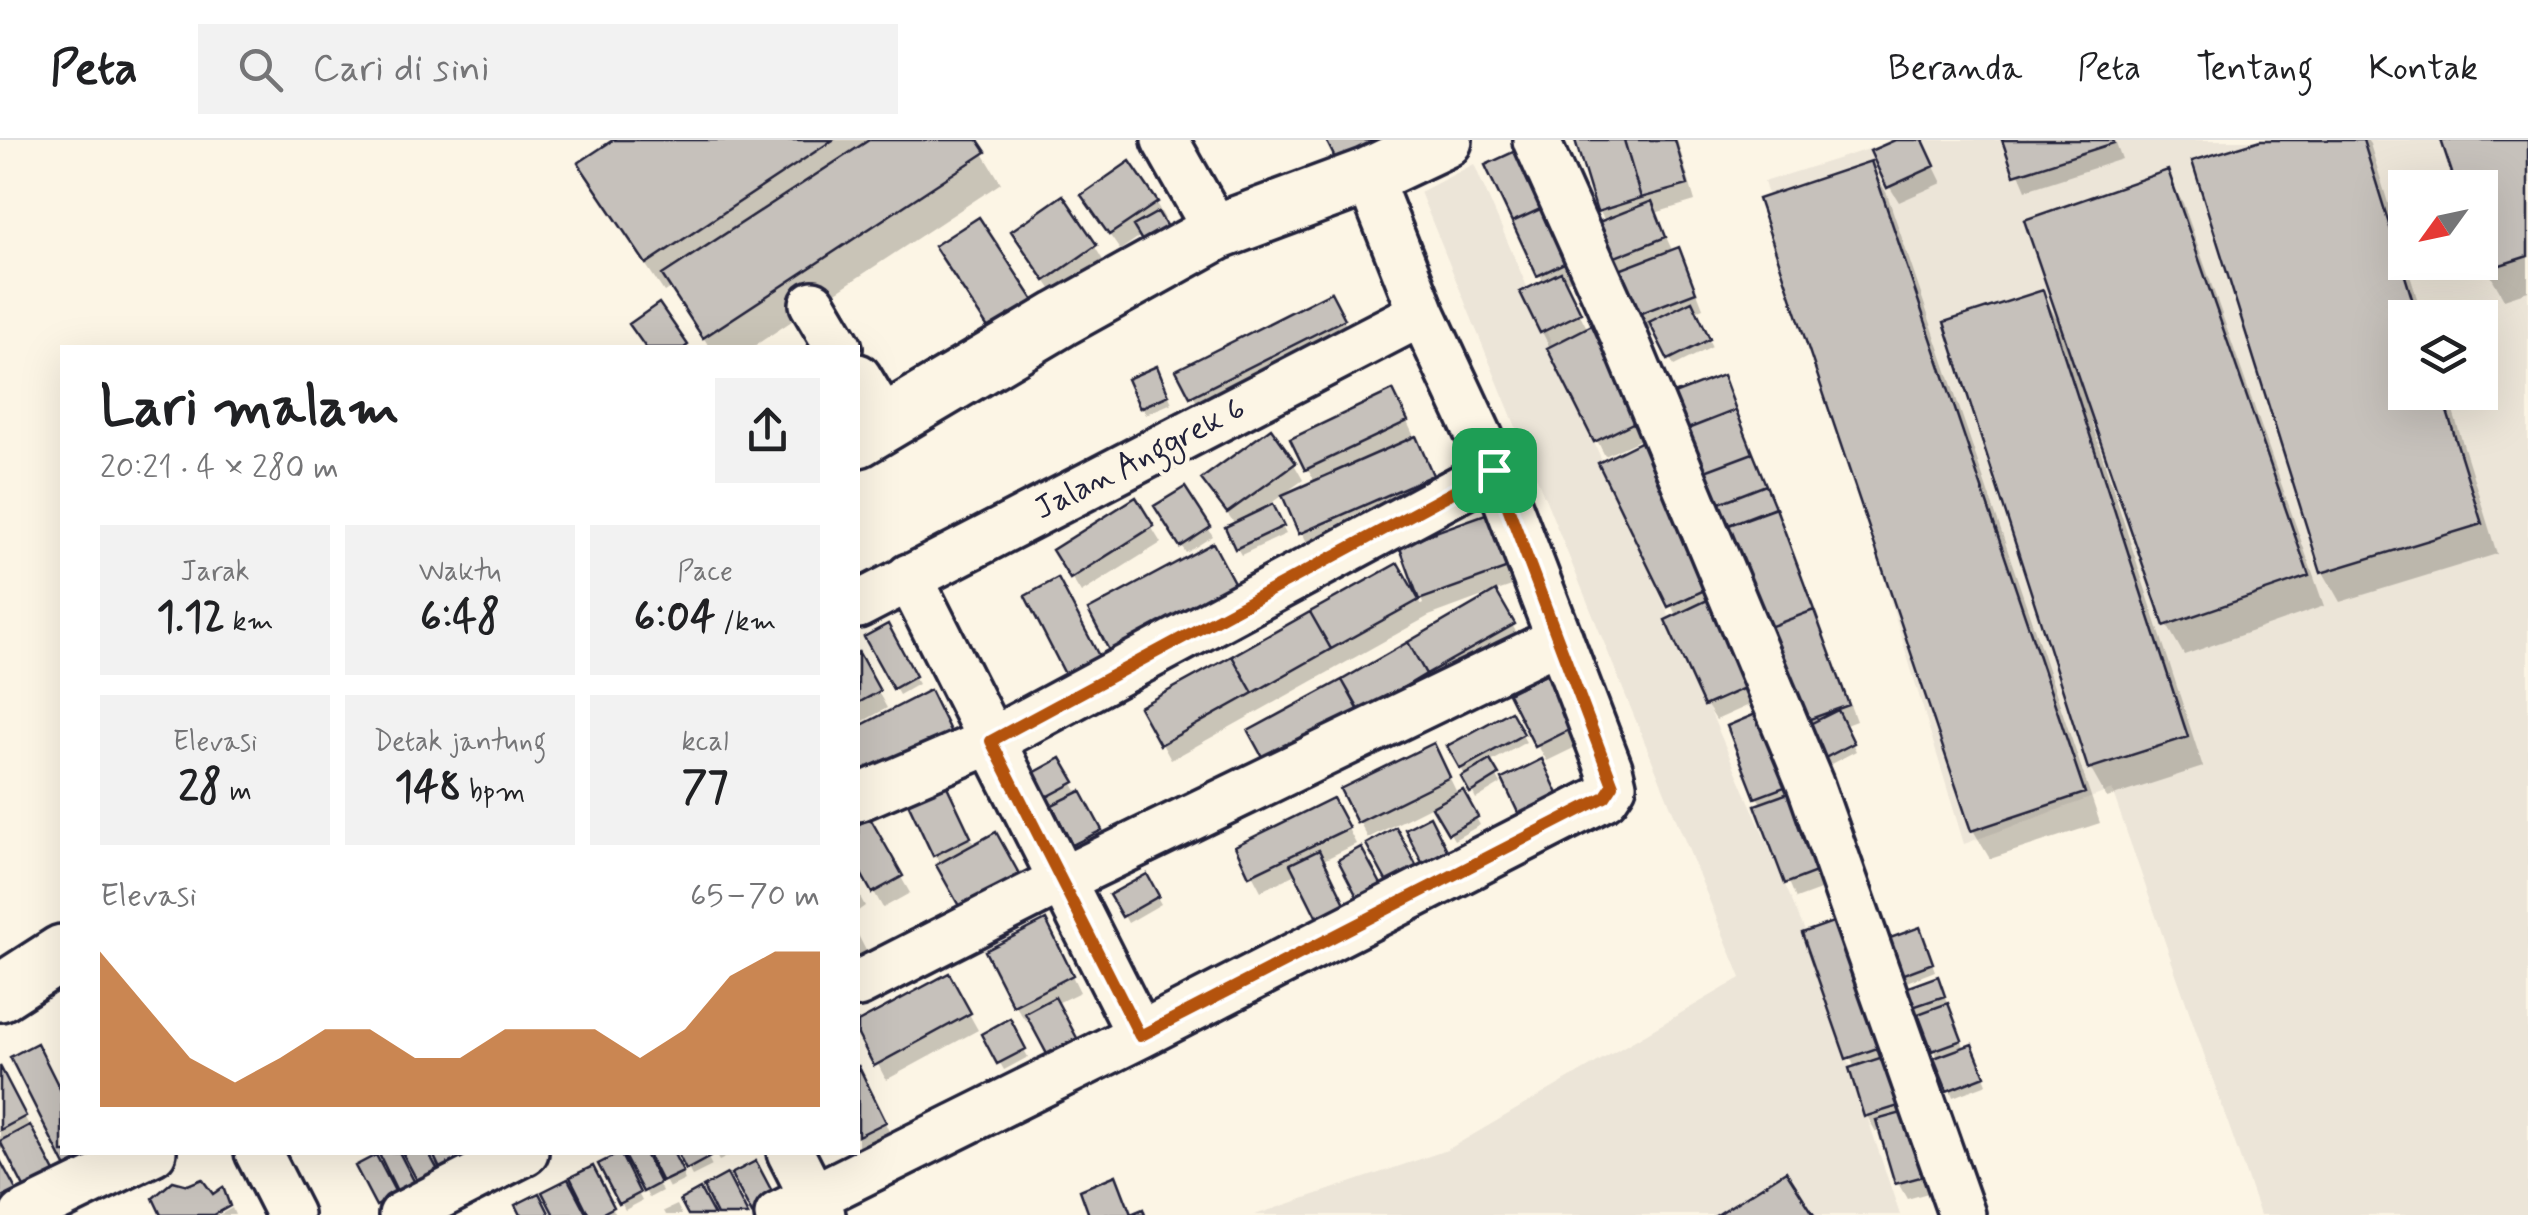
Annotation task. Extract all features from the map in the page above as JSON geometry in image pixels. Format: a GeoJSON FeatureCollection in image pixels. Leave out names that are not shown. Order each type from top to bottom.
{"type":"FeatureCollection","features":[{"type":"Feature","properties":{"kind":"street"},"geometry":{"type":"LineString","coordinates":[[1165,140],[1217,232]]}},
{"type":"Feature","properties":{"kind":"street"},"geometry":{"type":"LineString","coordinates":[[866,413],[1060,319],[1217,232],[1368,176],[1444,140]]}},
{"type":"Feature","properties":{"kind":"street"},"geometry":{"type":"LineString","coordinates":[[1536,140],[1624,334],[1810,784],[1962,1215]]}},
{"type":"Feature","properties":{"kind":"street"},"geometry":{"type":"LineString","coordinates":[[791,1155],[804,1209],[1605,797],[1613,785],[1494,470],[1422,313],[1368,176]]}},
{"type":"Feature","properties":{"kind":"street"},"geometry":{"type":"LineString","coordinates":[[813,304],[837,345]]}},
{"type":"Feature","properties":{"kind":"street","name":"Jalan Anggrek 6"},"geometry":{"type":"LineString","coordinates":[[860,604],[1422,313]]}},
{"type":"Feature","properties":{"kind":"street"},"geometry":{"type":"LineString","coordinates":[[860,797],[991,741],[1494,470]]}},
{"type":"Feature","properties":{"kind":"street"},"geometry":{"type":"LineString","coordinates":[[910,577],[1140,1036]]}},
{"type":"Feature","properties":{"kind":"street"},"geometry":{"type":"LineString","coordinates":[[860,983],[1062,880],[1560,639]]}},
{"type":"Feature","properties":{"kind":"street"},"geometry":{"type":"LineString","coordinates":[[0,993],[60,954]]}},
{"type":"Feature","properties":{"kind":"street"},"geometry":{"type":"LineString","coordinates":[[23,1215],[146,1155]]}},
{"type":"Feature","properties":{"kind":"street"},"geometry":{"type":"LineString","coordinates":[[260,1155],[290,1215]]}},
{"type":"Feature","properties":{"kind":"street"},"geometry":{"type":"LineString","coordinates":[[402,1215],[519,1155]]}},
{"type":"Feature","properties":{"kind":"shaded area"},"geometry":{"type":"Polygon","coordinates":[[[1897,140],[2528,140],[2528,1215],[2260,1215],[2112,790],[1964,844],[1764,182],[1897,140]]]}},
{"type":"Feature","properties":{"kind":"shaded area"},"geometry":{"type":"Polygon","coordinates":[[[1474,164],[1805,931],[1900,1215],[1255,1215],[1447,1150],[1741,978],[1420,192],[1474,164]]]}},
{"type":"Feature","properties":{"kind":"building"},"geometry":{"type":"Polygon","coordinates":[[[613,140],[833,140],[646,264],[578,163],[613,140]]]}},
{"type":"Feature","properties":{"kind":"building"},"geometry":{"type":"Polygon","coordinates":[[[869,140],[978,140],[986,152],[703,338],[662,275],[869,140]]]}},
{"type":"Feature","properties":{"kind":"building"},"geometry":{"type":"Polygon","coordinates":[[[1326,140],[1407,140],[1342,172],[1326,140]]]}},
{"type":"Feature","properties":{"kind":"building"},"geometry":{"type":"Polygon","coordinates":[[[1575,140],[1624,140],[1641,198],[1597,212],[1575,140]]]}},
{"type":"Feature","properties":{"kind":"building"},"geometry":{"type":"Polygon","coordinates":[[[1624,140],[1675,140],[1688,185],[1641,198],[1624,140]]]}},
{"type":"Feature","properties":{"kind":"building"},"geometry":{"type":"Polygon","coordinates":[[[1895,140],[1923,140],[1935,166],[1887,188],[1870,151],[1895,140]]]}},
{"type":"Feature","properties":{"kind":"building"},"geometry":{"type":"Polygon","coordinates":[[[2002,140],[2113,140],[2114,143],[2014,175],[2002,140]]]}},
{"type":"Feature","properties":{"kind":"building"},"geometry":{"type":"Polygon","coordinates":[[[2261,140],[2363,140],[2388,221],[2388,280],[2406,280],[2412,300],[2388,300],[2388,410],[2447,410],[2482,524],[2321,573],[2192,161],[2261,140]]]}},
{"type":"Feature","properties":{"kind":"building"},"geometry":{"type":"Polygon","coordinates":[[[2441,140],[2528,140],[2528,256],[2498,266],[2498,170],[2451,170],[2441,140]]]}},
{"type":"Feature","properties":{"kind":"building"},"geometry":{"type":"Polygon","coordinates":[[[1522,148],[1549,205],[1512,222],[1485,165],[1522,148]]]}},
{"type":"Feature","properties":{"kind":"building"},"geometry":{"type":"Polygon","coordinates":[[[1130,161],[1158,202],[1109,235],[1081,195],[1130,161]]]}},
{"type":"Feature","properties":{"kind":"building"},"geometry":{"type":"Polygon","coordinates":[[[1871,161],[2085,793],[1971,831],[1758,199],[1871,161]]]}},
{"type":"Feature","properties":{"kind":"building"},"geometry":{"type":"Polygon","coordinates":[[[2168,170],[2309,576],[2164,626],[2024,220],[2168,170]]]}},
{"type":"Feature","properties":{"kind":"building"},"geometry":{"type":"Polygon","coordinates":[[[1063,195],[1097,245],[1045,281],[1011,231],[1063,195]]]}},
{"type":"Feature","properties":{"kind":"building"},"geometry":{"type":"Polygon","coordinates":[[[1652,201],[1666,237],[1600,263],[1586,227],[1652,201]]]}},
{"type":"Feature","properties":{"kind":"building"},"geometry":{"type":"Polygon","coordinates":[[[1549,205],[1575,258],[1537,276],[1512,222],[1549,205]]]}},
{"type":"Feature","properties":{"kind":"building"},"geometry":{"type":"Polygon","coordinates":[[[1158,212],[1174,239],[1150,254],[1133,226],[1158,212]]]}},
{"type":"Feature","properties":{"kind":"building"},"geometry":{"type":"Polygon","coordinates":[[[979,217],[1044,316],[1000,346],[934,246],[979,217]]]}},
{"type":"Feature","properties":{"kind":"building"},"geometry":{"type":"Polygon","coordinates":[[[1679,247],[1696,292],[1631,317],[1614,272],[1679,247]]]}},
{"type":"Feature","properties":{"kind":"building"},"geometry":{"type":"Polygon","coordinates":[[[1561,272],[1581,313],[1540,333],[1520,292],[1561,272]]]}},
{"type":"Feature","properties":{"kind":"building"},"geometry":{"type":"Polygon","coordinates":[[[2043,290],[2188,737],[2088,769],[1944,322],[2043,290]]]}},
{"type":"Feature","properties":{"kind":"building"},"geometry":{"type":"Polygon","coordinates":[[[1331,292],[1345,319],[1190,397],[1176,370],[1331,292]]]}},
{"type":"Feature","properties":{"kind":"building"},"geometry":{"type":"Polygon","coordinates":[[[1692,301],[1710,339],[1668,360],[1649,322],[1692,301]]]}},
{"type":"Feature","properties":{"kind":"building"},"geometry":{"type":"Polygon","coordinates":[[[659,303],[688,345],[644,345],[629,324],[659,303]]]}},
{"type":"Feature","properties":{"kind":"building"},"geometry":{"type":"Polygon","coordinates":[[[1598,322],[1645,417],[1594,442],[1547,348],[1598,322]]]}},
{"type":"Feature","properties":{"kind":"building"},"geometry":{"type":"Polygon","coordinates":[[[1157,366],[1169,395],[1140,408],[1127,379],[1157,366]]]}},
{"type":"Feature","properties":{"kind":"building"},"geometry":{"type":"Polygon","coordinates":[[[1723,375],[1736,410],[1680,432],[1666,397],[1723,375]]]}},
{"type":"Feature","properties":{"kind":"building"},"geometry":{"type":"Polygon","coordinates":[[[1393,390],[1408,421],[1305,470],[1290,439],[1393,390]]]}},
{"type":"Feature","properties":{"kind":"building"},"geometry":{"type":"Polygon","coordinates":[[[1736,410],[1753,453],[1697,474],[1680,432],[1736,410]]]}},
{"type":"Feature","properties":{"kind":"building"},"geometry":{"type":"Polygon","coordinates":[[[1271,428],[1296,463],[1227,513],[1201,479],[1271,428]]]}},
{"type":"Feature","properties":{"kind":"building"},"geometry":{"type":"Polygon","coordinates":[[[1416,436],[1433,475],[1299,534],[1282,495],[1416,436]]]}},
{"type":"Feature","properties":{"kind":"building"},"geometry":{"type":"Polygon","coordinates":[[[1651,437],[1722,582],[1668,607],[1598,463],[1651,437]]]}},
{"type":"Feature","properties":{"kind":"building"},"geometry":{"type":"Polygon","coordinates":[[[1753,453],[1766,485],[1709,507],[1697,474],[1753,453]]]}},
{"type":"Feature","properties":{"kind":"building"},"geometry":{"type":"Polygon","coordinates":[[[1766,485],[1775,507],[1718,529],[1709,507],[1766,485]]]}},
{"type":"Feature","properties":{"kind":"building"},"geometry":{"type":"Polygon","coordinates":[[[1185,487],[1211,527],[1180,547],[1154,506],[1185,487]]]}},
{"type":"Feature","properties":{"kind":"building"},"geometry":{"type":"Polygon","coordinates":[[[1136,497],[1154,526],[1070,579],[1052,550],[1136,497]]]}},
{"type":"Feature","properties":{"kind":"building"},"geometry":{"type":"Polygon","coordinates":[[[1273,504],[1284,526],[1235,549],[1225,527],[1273,504]]]}},
{"type":"Feature","properties":{"kind":"building"},"geometry":{"type":"Polygon","coordinates":[[[1776,508],[1814,610],[1756,632],[1718,529],[1776,508]]]}},
{"type":"Feature","properties":{"kind":"building"},"geometry":{"type":"Polygon","coordinates":[[[1491,512],[1511,567],[1419,600],[1399,545],[1491,512]]]}},
{"type":"Feature","properties":{"kind":"building"},"geometry":{"type":"Polygon","coordinates":[[[1213,543],[1237,588],[1111,654],[1088,610],[1213,543]]]}},
{"type":"Feature","properties":{"kind":"building"},"geometry":{"type":"Polygon","coordinates":[[[1398,563],[1419,600],[1331,649],[1310,612],[1398,563]]]}},
{"type":"Feature","properties":{"kind":"building"},"geometry":{"type":"Polygon","coordinates":[[[1058,578],[1100,658],[1066,676],[1025,596],[1058,578]]]}},
{"type":"Feature","properties":{"kind":"building"},"geometry":{"type":"Polygon","coordinates":[[[1496,591],[1515,624],[1426,674],[1408,642],[1496,591]]]}},
{"type":"Feature","properties":{"kind":"building"},"geometry":{"type":"Polygon","coordinates":[[[1718,595],[1758,682],[1704,706],[1665,620],[1718,595]]]}},
{"type":"Feature","properties":{"kind":"building"},"geometry":{"type":"Polygon","coordinates":[[[1814,610],[1849,705],[1791,726],[1756,632],[1814,610]]]}},
{"type":"Feature","properties":{"kind":"building"},"geometry":{"type":"Polygon","coordinates":[[[1310,612],[1331,649],[1253,693],[1232,656],[1310,612]]]}},
{"type":"Feature","properties":{"kind":"building"},"geometry":{"type":"Polygon","coordinates":[[[888,624],[916,676],[893,689],[864,637],[888,624]]]}},
{"type":"Feature","properties":{"kind":"building"},"geometry":{"type":"Polygon","coordinates":[[[1408,642],[1426,674],[1361,713],[1342,680],[1408,642]]]}},
{"type":"Feature","properties":{"kind":"building"},"geometry":{"type":"Polygon","coordinates":[[[860,655],[880,691],[860,702],[860,655]]]}},
{"type":"Feature","properties":{"kind":"building"},"geometry":{"type":"Polygon","coordinates":[[[1232,656],[1253,693],[1160,745],[1139,707],[1232,656]]]}},
{"type":"Feature","properties":{"kind":"building"},"geometry":{"type":"Polygon","coordinates":[[[1548,673],[1575,727],[1535,747],[1508,693],[1548,673]]]}},
{"type":"Feature","properties":{"kind":"building"},"geometry":{"type":"Polygon","coordinates":[[[1342,680],[1359,711],[1265,762],[1248,731],[1342,680]]]}},
{"type":"Feature","properties":{"kind":"building"},"geometry":{"type":"Polygon","coordinates":[[[930,690],[954,739],[860,786],[860,726],[930,690]]]}},
{"type":"Feature","properties":{"kind":"building"},"geometry":{"type":"Polygon","coordinates":[[[1770,708],[1798,782],[1755,798],[1727,726],[1770,708]]]}},
{"type":"Feature","properties":{"kind":"building"},"geometry":{"type":"Polygon","coordinates":[[[1838,710],[1854,743],[1817,762],[1800,729],[1838,710]]]}},
{"type":"Feature","properties":{"kind":"building"},"geometry":{"type":"Polygon","coordinates":[[[1511,711],[1524,734],[1460,769],[1447,746],[1511,711]]]}},
{"type":"Feature","properties":{"kind":"building"},"geometry":{"type":"Polygon","coordinates":[[[1434,743],[1450,777],[1357,823],[1340,789],[1434,743]]]}},
{"type":"Feature","properties":{"kind":"building"},"geometry":{"type":"Polygon","coordinates":[[[1061,758],[1075,782],[1043,799],[1030,775],[1061,758]]]}},
{"type":"Feature","properties":{"kind":"building"},"geometry":{"type":"Polygon","coordinates":[[[1542,759],[1564,807],[1524,825],[1502,779],[1542,759]]]}},
{"type":"Feature","properties":{"kind":"building"},"geometry":{"type":"Polygon","coordinates":[[[1490,760],[1499,775],[1470,793],[1461,777],[1490,760]]]}},
{"type":"Feature","properties":{"kind":"building"},"geometry":{"type":"Polygon","coordinates":[[[946,784],[971,837],[933,856],[908,803],[946,784]]]}},
{"type":"Feature","properties":{"kind":"building"},"geometry":{"type":"Polygon","coordinates":[[[1463,790],[1478,817],[1448,834],[1432,807],[1463,790]]]}},
{"type":"Feature","properties":{"kind":"building"},"geometry":{"type":"Polygon","coordinates":[[[1081,791],[1102,830],[1072,845],[1052,805],[1081,791]]]}},
{"type":"Feature","properties":{"kind":"building"},"geometry":{"type":"Polygon","coordinates":[[[1794,791],[1824,869],[1785,884],[1755,805],[1794,791]]]}},
{"type":"Feature","properties":{"kind":"building"},"geometry":{"type":"Polygon","coordinates":[[[1333,798],[1349,828],[1249,876],[1235,846],[1333,798]]]}},
{"type":"Feature","properties":{"kind":"building"},"geometry":{"type":"Polygon","coordinates":[[[1430,816],[1455,866],[1430,878],[1405,829],[1430,816]]]}},
{"type":"Feature","properties":{"kind":"building"},"geometry":{"type":"Polygon","coordinates":[[[870,818],[903,876],[872,893],[860,872],[860,824],[870,818]]]}},
{"type":"Feature","properties":{"kind":"building"},"geometry":{"type":"Polygon","coordinates":[[[1396,827],[1425,882],[1396,899],[1366,844],[1396,827]]]}},
{"type":"Feature","properties":{"kind":"building"},"geometry":{"type":"Polygon","coordinates":[[[996,832],[1023,881],[963,913],[936,865],[996,832]]]}},
{"type":"Feature","properties":{"kind":"building"},"geometry":{"type":"Polygon","coordinates":[[[1361,847],[1389,899],[1365,912],[1338,860],[1361,847]]]}},
{"type":"Feature","properties":{"kind":"building"},"geometry":{"type":"Polygon","coordinates":[[[1319,850],[1354,922],[1326,936],[1290,864],[1319,850]]]}},
{"type":"Feature","properties":{"kind":"building"},"geometry":{"type":"Polygon","coordinates":[[[1147,874],[1159,896],[1122,917],[1109,895],[1147,874]]]}},
{"type":"Feature","properties":{"kind":"building"},"geometry":{"type":"Polygon","coordinates":[[[1844,918],[1889,1044],[1846,1059],[1802,933],[1844,918]]]}},
{"type":"Feature","properties":{"kind":"building"},"geometry":{"type":"Polygon","coordinates":[[[1046,920],[1073,975],[1013,1006],[985,951],[1046,920]]]}},
{"type":"Feature","properties":{"kind":"building"},"geometry":{"type":"Polygon","coordinates":[[[1920,927],[1933,963],[1885,981],[1871,945],[1920,927]]]}},
{"type":"Feature","properties":{"kind":"building"},"geometry":{"type":"Polygon","coordinates":[[[949,973],[971,1013],[874,1066],[860,1039],[860,1021],[949,973]]]}},
{"type":"Feature","properties":{"kind":"building"},"geometry":{"type":"Polygon","coordinates":[[[1938,976],[1945,996],[1907,1009],[1900,990],[1938,976]]]}},
{"type":"Feature","properties":{"kind":"building"},"geometry":{"type":"Polygon","coordinates":[[[1055,997],[1077,1038],[1047,1054],[1025,1013],[1055,997]]]}},
{"type":"Feature","properties":{"kind":"building"},"geometry":{"type":"Polygon","coordinates":[[[1948,1003],[1962,1040],[1932,1051],[1918,1014],[1948,1003]]]}},
{"type":"Feature","properties":{"kind":"building"},"geometry":{"type":"Polygon","coordinates":[[[1010,1018],[1026,1049],[997,1064],[981,1034],[1010,1018]]]}},
{"type":"Feature","properties":{"kind":"building"},"geometry":{"type":"Polygon","coordinates":[[[37,1043],[60,1089],[60,1155],[91,1155],[66,1168],[10,1057],[37,1043]]]}},
{"type":"Feature","properties":{"kind":"building"},"geometry":{"type":"Polygon","coordinates":[[[1972,1044],[1985,1076],[1947,1091],[1934,1058],[1972,1044]]]}},
{"type":"Feature","properties":{"kind":"building"},"geometry":{"type":"Polygon","coordinates":[[[1889,1055],[1905,1104],[1864,1117],[1849,1068],[1889,1055]]]}},
{"type":"Feature","properties":{"kind":"building"},"geometry":{"type":"Polygon","coordinates":[[[0,1066],[26,1116],[0,1130],[0,1066]]]}},
{"type":"Feature","properties":{"kind":"building"},"geometry":{"type":"Polygon","coordinates":[[[860,1069],[886,1122],[860,1135],[860,1069]]]}},
{"type":"Feature","properties":{"kind":"building"},"geometry":{"type":"Polygon","coordinates":[[[1909,1111],[1928,1175],[1895,1184],[1876,1120],[1909,1111]]]}},
{"type":"Feature","properties":{"kind":"building"},"geometry":{"type":"Polygon","coordinates":[[[30,1125],[58,1178],[27,1193],[0,1141],[30,1125]]]}},
{"type":"Feature","properties":{"kind":"building"},"geometry":{"type":"Polygon","coordinates":[[[376,1155],[397,1195],[376,1206],[355,1166],[376,1155]]]}},
{"type":"Feature","properties":{"kind":"building"},"geometry":{"type":"Polygon","coordinates":[[[379,1155],[401,1155],[416,1185],[399,1195],[379,1155]]]}},
{"type":"Feature","properties":{"kind":"building"},"geometry":{"type":"Polygon","coordinates":[[[404,1155],[430,1155],[440,1174],[419,1184],[404,1155]]]}},
{"type":"Feature","properties":{"kind":"building"},"geometry":{"type":"Polygon","coordinates":[[[433,1155],[464,1155],[467,1160],[442,1173],[433,1155]]]}},
{"type":"Feature","properties":{"kind":"building"},"geometry":{"type":"Polygon","coordinates":[[[621,1155],[640,1193],[619,1204],[598,1164],[621,1155]]]}},
{"type":"Feature","properties":{"kind":"building"},"geometry":{"type":"Polygon","coordinates":[[[624,1155],[646,1155],[660,1183],[643,1192],[624,1155]]]}},
{"type":"Feature","properties":{"kind":"building"},"geometry":{"type":"Polygon","coordinates":[[[648,1155],[674,1155],[683,1172],[662,1182],[648,1155]]]}},
{"type":"Feature","properties":{"kind":"building"},"geometry":{"type":"Polygon","coordinates":[[[678,1155],[710,1157],[686,1170],[678,1155]]]}},
{"type":"Feature","properties":{"kind":"building"},"geometry":{"type":"Polygon","coordinates":[[[0,1160],[16,1190],[0,1198],[0,1160]]]}},
{"type":"Feature","properties":{"kind":"building"},"geometry":{"type":"Polygon","coordinates":[[[756,1161],[777,1201],[752,1214],[731,1174],[756,1161]]]}},
{"type":"Feature","properties":{"kind":"building"},"geometry":{"type":"Polygon","coordinates":[[[593,1166],[614,1207],[599,1215],[589,1215],[570,1177],[593,1166]]]}},
{"type":"Feature","properties":{"kind":"building"},"geometry":{"type":"Polygon","coordinates":[[[1786,1171],[1814,1215],[1717,1215],[1786,1171]]]}},
{"type":"Feature","properties":{"kind":"building"},"geometry":{"type":"Polygon","coordinates":[[[727,1174],[748,1215],[717,1215],[703,1187],[727,1174]]]}},
{"type":"Feature","properties":{"kind":"building"},"geometry":{"type":"Polygon","coordinates":[[[1116,1175],[1131,1214],[1143,1209],[1145,1215],[1089,1215],[1080,1190],[1116,1175]]]}},
{"type":"Feature","properties":{"kind":"building"},"geometry":{"type":"Polygon","coordinates":[[[202,1179],[213,1194],[223,1187],[230,1206],[214,1215],[161,1215],[153,1198],[173,1181],[188,1185],[202,1179]]]}},
{"type":"Feature","properties":{"kind":"building"},"geometry":{"type":"Polygon","coordinates":[[[568,1179],[587,1215],[554,1215],[542,1192],[568,1179]]]}},
{"type":"Feature","properties":{"kind":"building"},"geometry":{"type":"Polygon","coordinates":[[[700,1189],[714,1215],[688,1215],[680,1200],[700,1189]]]}},
{"type":"Feature","properties":{"kind":"building"},"geometry":{"type":"Polygon","coordinates":[[[539,1193],[550,1215],[520,1215],[515,1205],[539,1193]]]}},
{"type":"Feature","properties":{"kind":"route"},"geometry":{"type":"LineString","coordinates":[[1494,470],[1613,785],[1605,797],[1140,1036],[991,741],[1494,470]]}}]}
